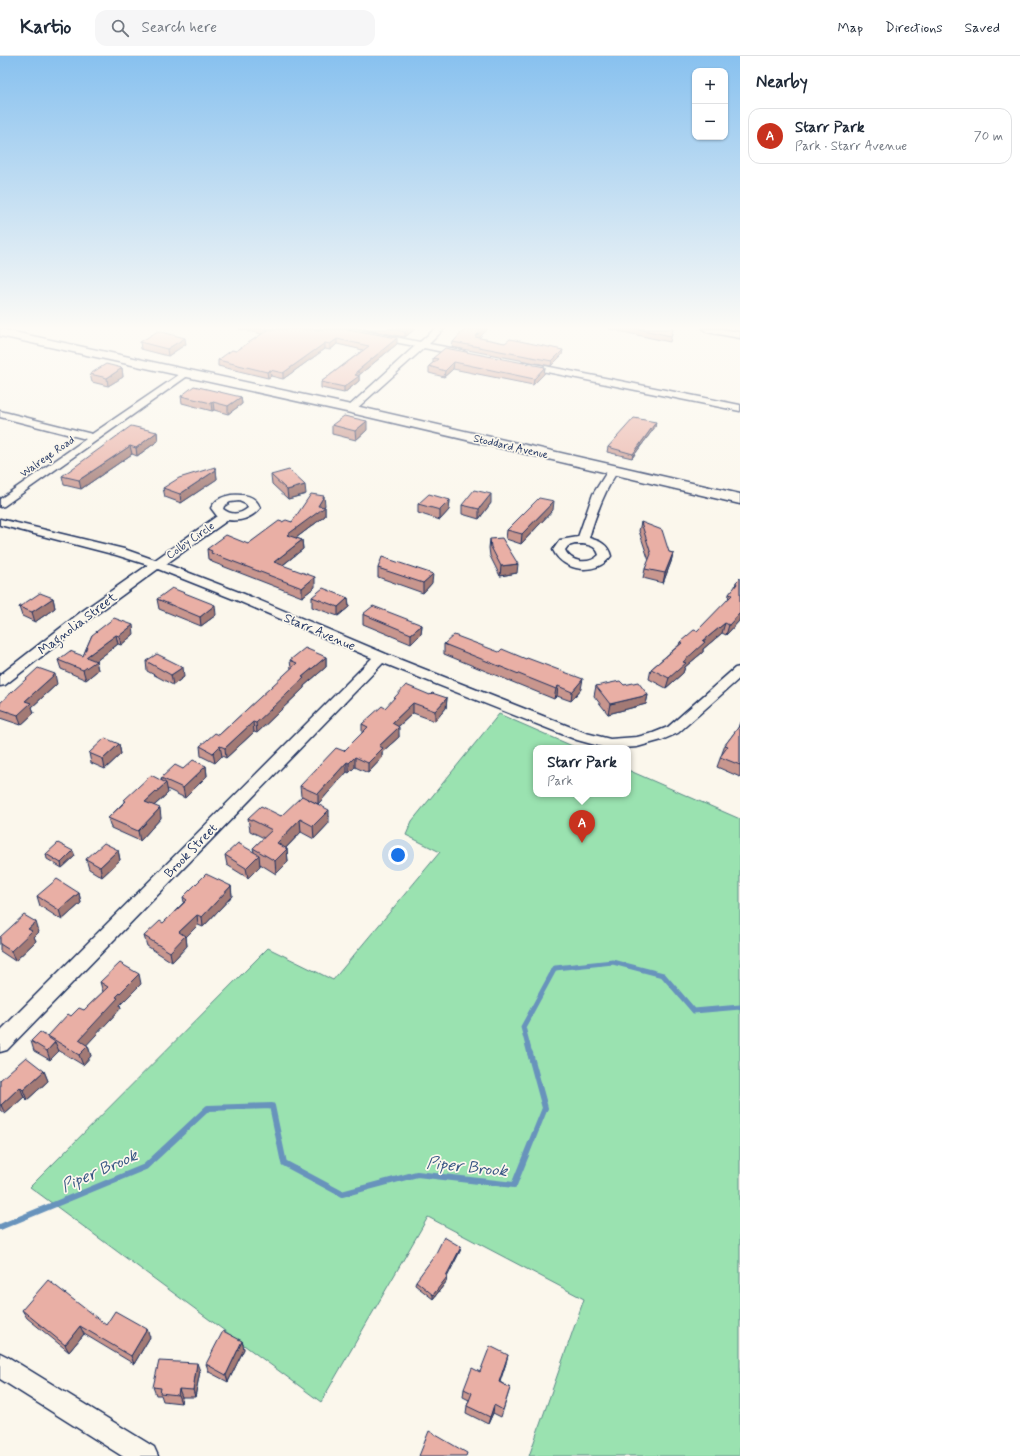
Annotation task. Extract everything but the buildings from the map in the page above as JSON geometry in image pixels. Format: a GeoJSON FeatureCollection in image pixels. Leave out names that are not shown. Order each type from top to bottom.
{"type":"FeatureCollection","features":[{"type":"Feature","properties":{"kind":"street","name":"Walrege Road"},"geometry":{"type":"LineString","coordinates":[[0,504],[156,394]]}},
{"type":"Feature","properties":{"kind":"street","name":"Stoddard Avenue"},"geometry":{"type":"LineString","coordinates":[[284,394],[740,499]]}},
{"type":"Feature","properties":{"kind":"street"},"geometry":{"type":"LineString","coordinates":[[351,409],[367,394]]}},
{"type":"Feature","properties":{"kind":"street"},"geometry":{"type":"LineString","coordinates":[[671,394],[740,408]]}},
{"type":"Feature","properties":{"kind":"street"},"geometry":{"type":"LineString","coordinates":[[0,414],[94,438]]}},
{"type":"Feature","properties":{"kind":"street"},"geometry":{"type":"LineString","coordinates":[[583,540],[598,493],[614,469]]}},
{"type":"Feature","properties":{"kind":"street","name":"Colby Circle"},"geometry":{"type":"LineString","coordinates":[[155,564],[225,516]]}},
{"type":"Feature","properties":{"kind":"street","name":"Starr Avenue"},"geometry":{"type":"LineString","coordinates":[[0,522],[120,552],[155,564],[240,597],[381,657],[582,737],[610,744],[637,742],[657,737],[674,730],[740,671]]}},
{"type":"Feature","properties":{"kind":"street","name":"Magnolia Street"},"geometry":{"type":"LineString","coordinates":[[0,682],[86,615],[155,564]]}},
{"type":"Feature","properties":{"kind":"street","name":"Brook Street"},"geometry":{"type":"LineString","coordinates":[[0,1044],[381,657]]}},
{"type":"Feature","properties":{"kind":"street"},"geometry":{"type":"LineString","coordinates":[[0,1365],[145,1456]]}},
{"type":"Feature","properties":{"kind":"green space"},"geometry":{"type":"Polygon","coordinates":[[[499,714],[570,745],[533,745],[533,797],[631,797],[631,771],[740,819],[740,1456],[529,1456],[584,1299],[428,1217],[321,1402],[30,1187],[268,948],[333,980],[440,852],[406,835],[412,821],[499,714]]]}},
{"type":"Feature","properties":{"kind":"waterway","name":"Piper Brook"},"geometry":{"type":"LineString","coordinates":[[530,1054],[523,1027],[555,968],[613,962],[663,975],[694,1011],[740,1007]]}},
{"type":"Feature","properties":{"kind":"waterway","name":"Piper Brook"},"geometry":{"type":"LineString","coordinates":[[0,1227],[145,1167],[208,1108],[272,1106],[284,1163],[342,1194],[417,1174],[514,1185],[545,1108],[530,1053]]}},
{"type":"Feature","properties":{"kind":"place","name":"Starr Park"},"geometry":{"type":"Point","coordinates":[582,843]}}]}
